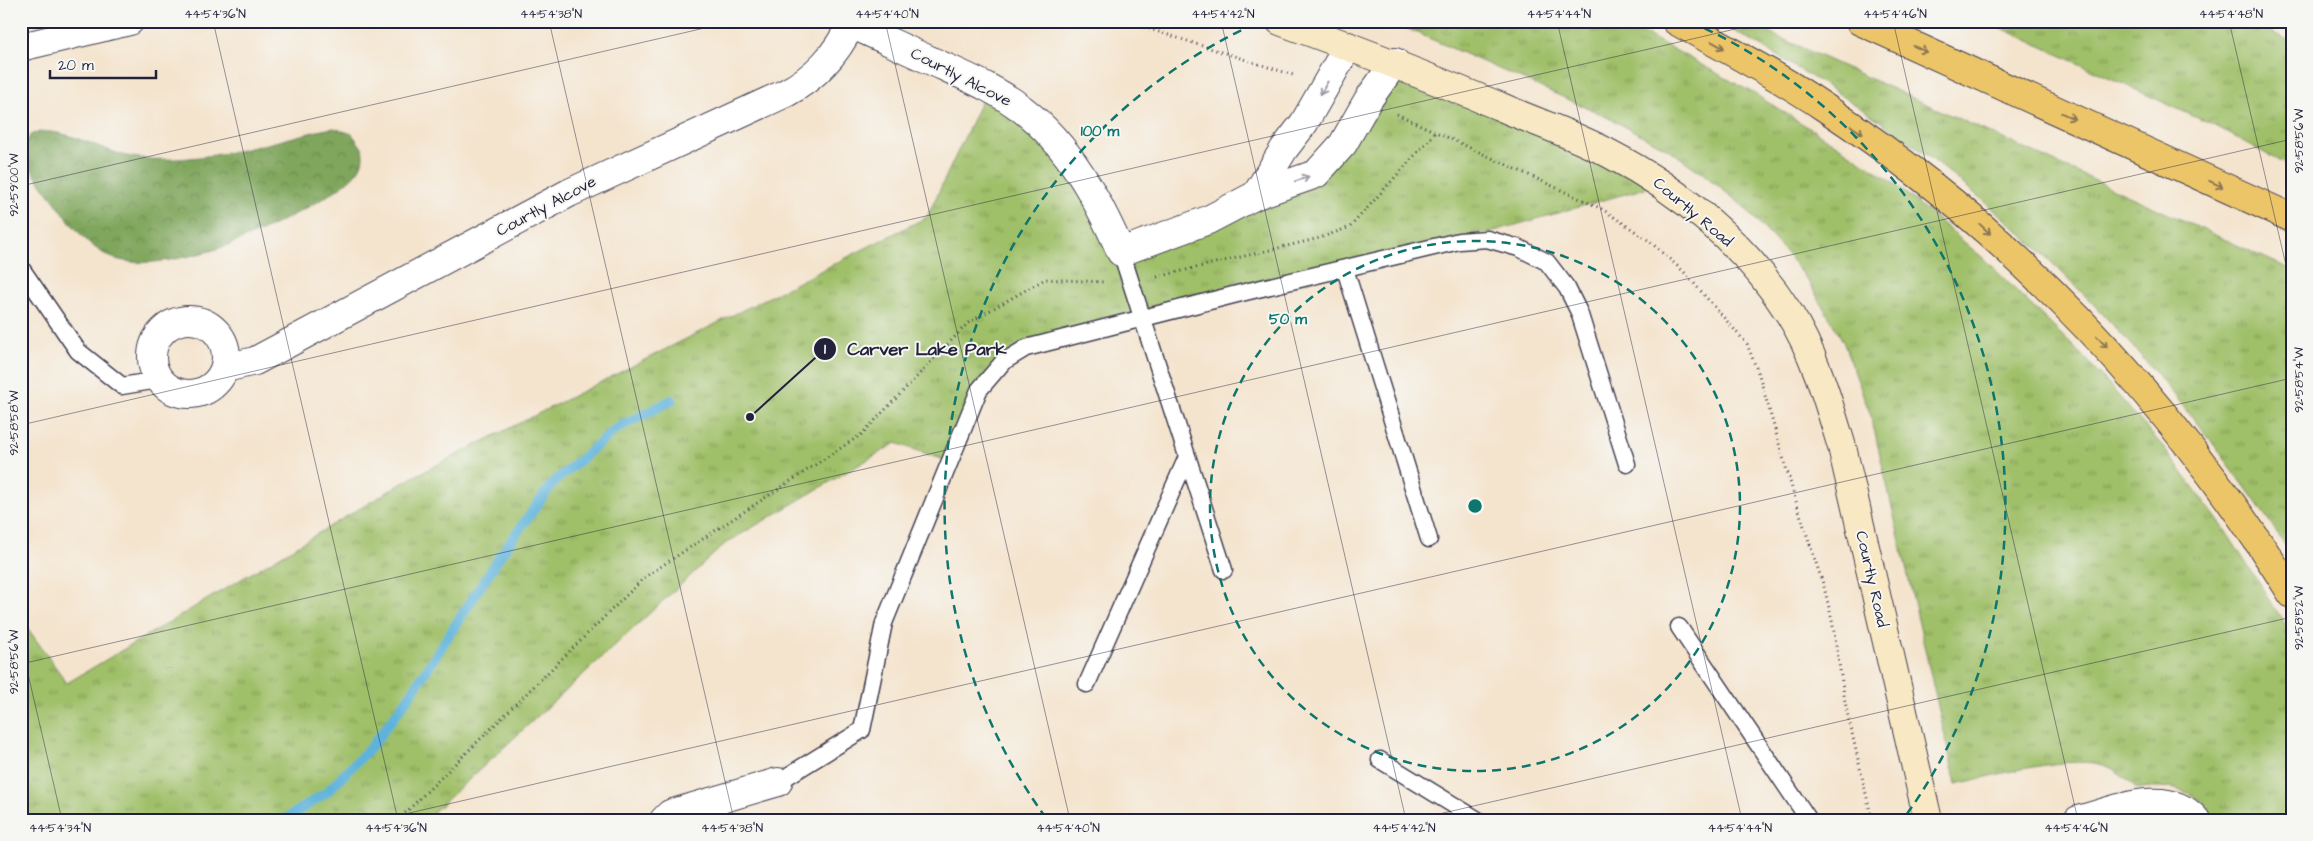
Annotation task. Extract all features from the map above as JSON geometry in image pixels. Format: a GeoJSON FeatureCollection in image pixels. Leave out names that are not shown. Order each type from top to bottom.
{"type":"FeatureCollection","features":[{"type":"Feature","properties":{"kind":"highway"},"geometry":{"type":"LineString","coordinates":[[1676,21],[1775,77],[1837,116],[1932,185],[2025,264],[2096,336],[2156,405],[2224,492],[2292,594]]}},
{"type":"Feature","properties":{"kind":"highway"},"geometry":{"type":"LineString","coordinates":[[1860,21],[2292,218]]}},
{"type":"Feature","properties":{"kind":"street"},"geometry":{"type":"LineString","coordinates":[[21,47],[130,21]]}},
{"type":"Feature","properties":{"kind":"street","name":"Courtly Road"},"geometry":{"type":"LineString","coordinates":[[1280,21],[1395,62],[1608,153],[1651,177],[1726,237],[1763,277],[1789,314],[1807,348],[1824,387],[1842,447],[1928,820]]}},
{"type":"Feature","properties":{"kind":"street","name":"Courtly Alcove"},"geometry":{"type":"LineString","coordinates":[[225,368],[255,361],[569,193],[794,89],[810,78],[830,58],[848,23],[988,87],[1022,109],[1053,138],[1081,172],[1100,206],[1121,252]]}},
{"type":"Feature","properties":{"kind":"street"},"geometry":{"type":"LineString","coordinates":[[1256,195],[1284,149],[1304,123],[1348,46]]}},
{"type":"Feature","properties":{"kind":"street"},"geometry":{"type":"LineString","coordinates":[[1121,252],[1208,220],[1256,195],[1316,174],[1342,144],[1368,100],[1395,62]]}},
{"type":"Feature","properties":{"kind":"street"},"geometry":{"type":"LineString","coordinates":[[182,320],[203,323],[215,331],[225,348],[225,368],[215,384],[200,393],[178,394],[158,380],[151,362],[155,341],[165,328],[182,320]]}},
{"type":"Feature","properties":{"kind":"street"},"geometry":{"type":"LineString","coordinates":[[664,820],[670,814],[778,782]]}},
{"type":"Feature","properties":{"kind":"street"},"geometry":{"type":"LineString","coordinates":[[2078,820],[2144,804],[2161,802],[2184,809],[2196,820]]}},
{"type":"Feature","properties":{"kind":"lane"},"geometry":{"type":"LineString","coordinates":[[778,782],[862,730],[884,623],[979,390],[1003,362],[1026,348],[1144,320],[1245,292],[1346,270],[1459,242],[1487,238],[1519,248],[1547,262],[1567,288],[1578,312],[1627,464]]}},
{"type":"Feature","properties":{"kind":"lane"},"geometry":{"type":"LineString","coordinates":[[1121,252],[1224,570]]}},
{"type":"Feature","properties":{"kind":"lane"},"geometry":{"type":"LineString","coordinates":[[21,268],[78,351],[96,368],[122,386],[158,380]]}},
{"type":"Feature","properties":{"kind":"lane"},"geometry":{"type":"LineString","coordinates":[[1346,270],[1429,539]]}},
{"type":"Feature","properties":{"kind":"lane"},"geometry":{"type":"LineString","coordinates":[[1087,684],[1187,457]]}},
{"type":"Feature","properties":{"kind":"lane"},"geometry":{"type":"LineString","coordinates":[[1679,627],[1810,820]]}},
{"type":"Feature","properties":{"kind":"lane"},"geometry":{"type":"LineString","coordinates":[[1380,760],[1478,820]]}},
{"type":"Feature","properties":{"kind":"path"},"geometry":{"type":"LineString","coordinates":[[398,820],[645,577],[862,434],[968,323],[1045,280],[1132,283],[1320,238],[1350,227],[1436,132]]}},
{"type":"Feature","properties":{"kind":"green space"},"geometry":{"type":"Polygon","coordinates":[[[1390,21],[1622,21],[1753,93],[1843,149],[1890,180],[1983,258],[2087,360],[2159,442],[2223,527],[2292,635],[2292,820],[2216,820],[2201,801],[2192,795],[2171,788],[2148,787],[2136,789],[2113,769],[2094,763],[2076,762],[2034,767],[1956,784],[1871,416],[1843,341],[1808,281],[1784,250],[1743,206],[1668,149],[1599,113],[1390,21]]]}},
{"type":"Feature","properties":{"kind":"green space"},"geometry":{"type":"Polygon","coordinates":[[[1717,21],[1743,21],[2292,270],[2292,555],[2214,444],[2171,391],[2127,340],[2032,244],[1981,199],[1903,137],[1825,85],[1717,21]]]}},
{"type":"Feature","properties":{"kind":"green space"},"geometry":{"type":"Polygon","coordinates":[[[1986,21],[2248,21],[2292,42],[2292,168],[2215,126],[1986,21]]]}},
{"type":"Feature","properties":{"kind":"green space"},"geometry":{"type":"Polygon","coordinates":[[[1395,62],[1660,184],[1459,241],[1003,362],[950,462],[896,443],[726,543],[425,820],[21,820],[21,619],[67,683],[411,478],[927,217],[988,87],[1022,109],[1121,252],[1316,174],[1395,62]]]}},
{"type":"Feature","properties":{"kind":"green space"},"geometry":{"type":"Polygon","coordinates":[[[334,128],[352,134],[362,148],[362,164],[346,183],[309,207],[286,219],[221,248],[172,260],[148,262],[124,261],[113,258],[89,243],[69,221],[38,179],[29,164],[24,148],[30,135],[41,132],[53,132],[132,157],[184,159],[237,151],[334,128]]]}},
{"type":"Feature","properties":{"kind":"waterway"},"geometry":{"type":"LineString","coordinates":[[284,820],[327,792],[371,747],[409,697],[502,553],[553,483],[616,429],[672,400]]}},
{"type":"Feature","properties":{"kind":"place","name":"Carver Lake Park"},"geometry":{"type":"Point","coordinates":[750,417]}}]}
